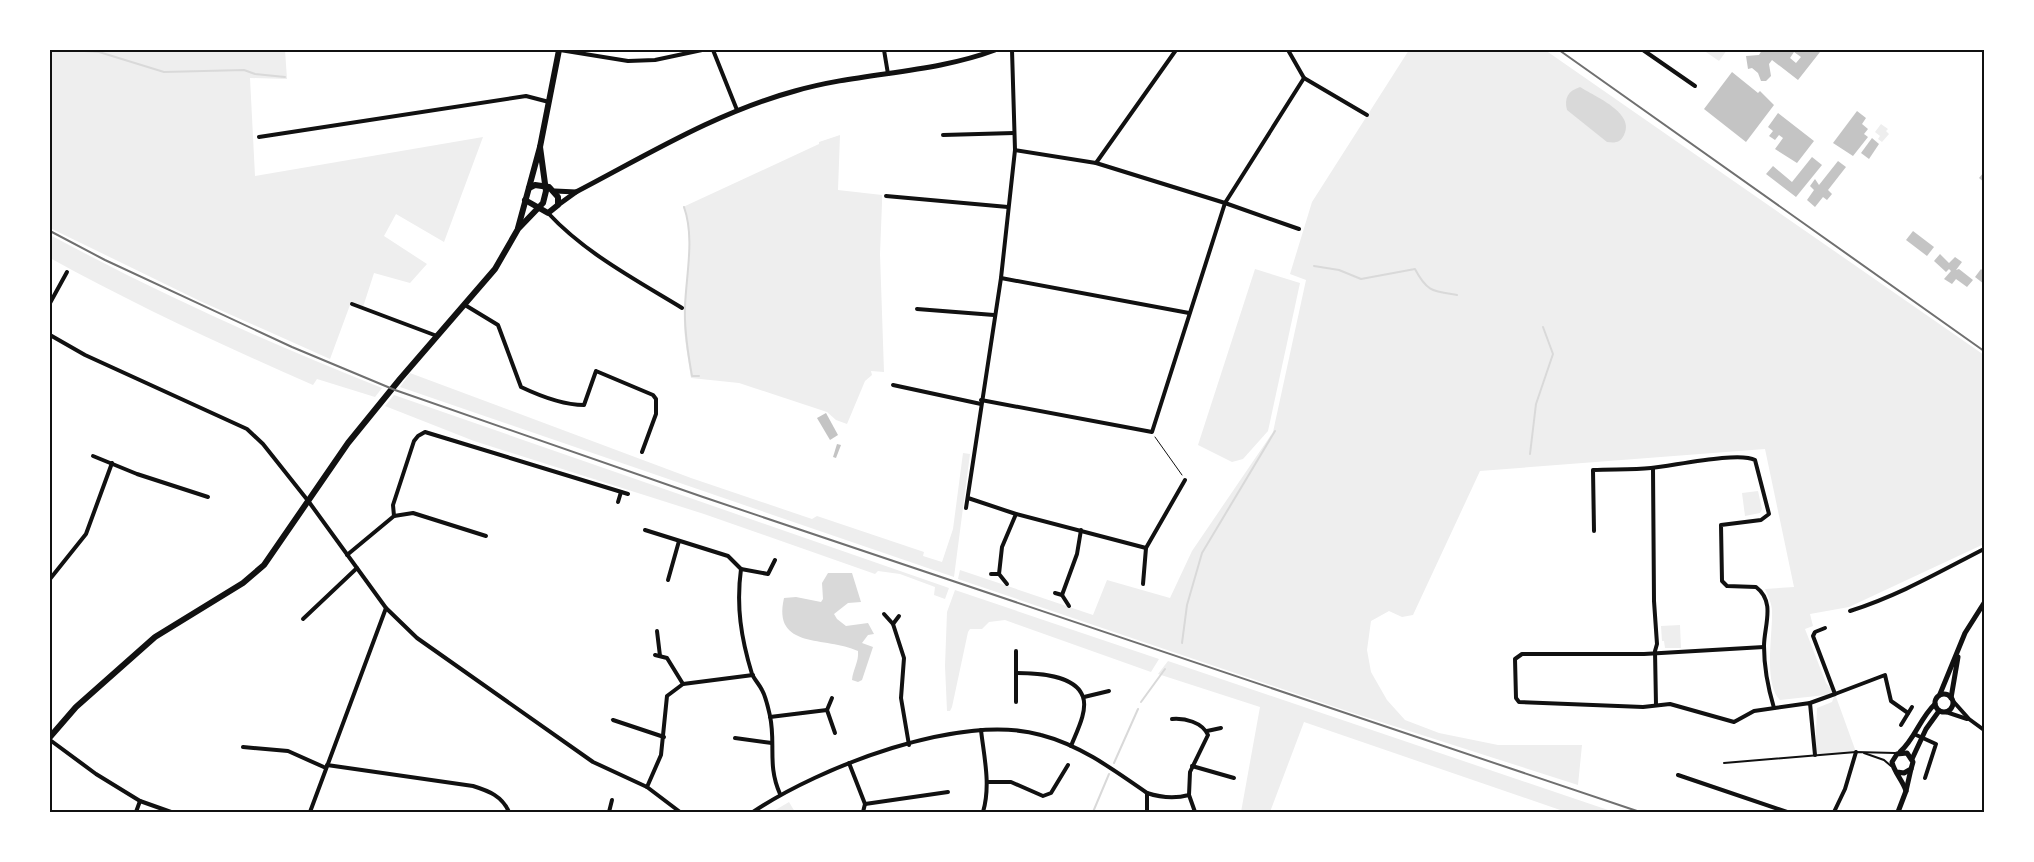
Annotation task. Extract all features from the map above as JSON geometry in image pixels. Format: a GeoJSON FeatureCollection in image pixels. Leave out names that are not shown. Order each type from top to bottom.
{"type":"FeatureCollection","features":[{"type":"Feature","properties":{"kind":"main road"},"geometry":{"type":"LineString","coordinates":[[518,229],[540,147],[559,50]]}},
{"type":"Feature","properties":{"kind":"main road"},"geometry":{"type":"LineString","coordinates":[[50,738],[76,707],[155,637],[243,583],[264,565],[348,443],[436,336],[495,269],[518,229],[546,198],[540,147]]}},
{"type":"Feature","properties":{"kind":"main road"},"geometry":{"type":"LineString","coordinates":[[525,200],[548,213],[558,205],[555,191],[545,185],[535,185],[529,188]]}},
{"type":"Feature","properties":{"kind":"street"},"geometry":{"type":"LineString","coordinates":[[559,50],[628,61],[655,60],[702,50]]}},
{"type":"Feature","properties":{"kind":"street"},"geometry":{"type":"LineString","coordinates":[[713,50],[737,110]]}},
{"type":"Feature","properties":{"kind":"street"},"geometry":{"type":"LineString","coordinates":[[884,50],[888,74]]}},
{"type":"Feature","properties":{"kind":"street"},"geometry":{"type":"LineString","coordinates":[[976,50],[977,56]]}},
{"type":"Feature","properties":{"kind":"street"},"geometry":{"type":"LineString","coordinates":[[558,205],[576,192],[737,110],[811,87],[888,74],[977,56],[995,50]]}},
{"type":"Feature","properties":{"kind":"street"},"geometry":{"type":"LineString","coordinates":[[966,508],[1001,278],[1015,150],[1012,50]]}},
{"type":"Feature","properties":{"kind":"street"},"geometry":{"type":"LineString","coordinates":[[1096,163],[1176,50]]}},
{"type":"Feature","properties":{"kind":"street"},"geometry":{"type":"LineString","coordinates":[[1288,50],[1304,78],[1367,115]]}},
{"type":"Feature","properties":{"kind":"street"},"geometry":{"type":"LineString","coordinates":[[1643,50],[1695,86]]}},
{"type":"Feature","properties":{"kind":"street"},"geometry":{"type":"LineString","coordinates":[[893,385],[1152,432],[1225,203],[1304,78]]}},
{"type":"Feature","properties":{"kind":"street"},"geometry":{"type":"LineString","coordinates":[[259,137],[526,96],[549,102]]}},
{"type":"Feature","properties":{"kind":"street"},"geometry":{"type":"LineString","coordinates":[[943,135],[1014,133]]}},
{"type":"Feature","properties":{"kind":"street"},"geometry":{"type":"LineString","coordinates":[[1015,150],[1096,163],[1225,203],[1299,229]]}},
{"type":"Feature","properties":{"kind":"street"},"geometry":{"type":"LineString","coordinates":[[555,191],[576,192]]}},
{"type":"Feature","properties":{"kind":"street"},"geometry":{"type":"LineString","coordinates":[[886,196],[1008,207]]}},
{"type":"Feature","properties":{"kind":"street"},"geometry":{"type":"LineString","coordinates":[[548,213],[615,267],[682,308]]}},
{"type":"Feature","properties":{"kind":"street"},"geometry":{"type":"LineString","coordinates":[[50,303],[67,272]]}},
{"type":"Feature","properties":{"kind":"street"},"geometry":{"type":"LineString","coordinates":[[1001,278],[1189,313]]}},
{"type":"Feature","properties":{"kind":"street"},"geometry":{"type":"LineString","coordinates":[[352,304],[436,336]]}},
{"type":"Feature","properties":{"kind":"street"},"geometry":{"type":"LineString","coordinates":[[465,305],[498,325],[521,387],[536,394],[567,403],[584,405],[596,371],[653,395],[656,399],[656,414],[642,452]]}},
{"type":"Feature","properties":{"kind":"street"},"geometry":{"type":"LineString","coordinates":[[917,309],[994,315]]}},
{"type":"Feature","properties":{"kind":"street"},"geometry":{"type":"LineString","coordinates":[[50,336],[84,355],[247,429],[263,444],[309,502],[386,608],[417,638],[593,762],[647,787],[680,812]]}},
{"type":"Feature","properties":{"kind":"street"},"geometry":{"type":"LineString","coordinates":[[394,516],[393,505],[414,441],[425,432],[628,494]]}},
{"type":"Feature","properties":{"kind":"street"},"geometry":{"type":"LineString","coordinates":[[93,456],[208,497]]}},
{"type":"Feature","properties":{"kind":"street"},"geometry":{"type":"LineString","coordinates":[[1594,532],[1593,470],[1653,468],[1749,458],[1757,463],[1768,514],[1761,520],[1721,525],[1721,576],[1725,585],[1753,586],[1764,597],[1768,613],[1764,647],[1768,686],[1774,708]]}},
{"type":"Feature","properties":{"kind":"street"},"geometry":{"type":"LineString","coordinates":[[50,579],[86,534],[112,463]]}},
{"type":"Feature","properties":{"kind":"street"},"geometry":{"type":"LineString","coordinates":[[1653,468],[1654,601],[1657,644],[1655,651],[1656,705]]}},
{"type":"Feature","properties":{"kind":"street"},"geometry":{"type":"LineString","coordinates":[[1143,584],[1146,548],[1185,480]]}},
{"type":"Feature","properties":{"kind":"street"},"geometry":{"type":"LineString","coordinates":[[618,502],[621,492]]}},
{"type":"Feature","properties":{"kind":"street"},"geometry":{"type":"LineString","coordinates":[[968,498],[1016,514],[1146,548]]}},
{"type":"Feature","properties":{"kind":"street"},"geometry":{"type":"LineString","coordinates":[[347,555],[394,516],[413,513],[486,536]]}},
{"type":"Feature","properties":{"kind":"street"},"geometry":{"type":"LineString","coordinates":[[1007,584],[999,574],[1002,547],[1016,514]]}},
{"type":"Feature","properties":{"kind":"street"},"geometry":{"type":"LineString","coordinates":[[645,530],[728,556],[741,568],[768,574],[775,560]]}},
{"type":"Feature","properties":{"kind":"street"},"geometry":{"type":"LineString","coordinates":[[1062,595],[1077,554],[1081,530]]}},
{"type":"Feature","properties":{"kind":"street"},"geometry":{"type":"LineString","coordinates":[[668,580],[679,540]]}},
{"type":"Feature","properties":{"kind":"street"},"geometry":{"type":"LineString","coordinates":[[1850,611],[1886,600],[1913,588],[1984,549]]}},
{"type":"Feature","properties":{"kind":"street"},"geometry":{"type":"LineString","coordinates":[[303,619],[357,568]]}},
{"type":"Feature","properties":{"kind":"street"},"geometry":{"type":"LineString","coordinates":[[741,568],[738,593],[742,641],[753,674],[762,690],[770,716],[771,764],[774,781],[780,794]]}},
{"type":"Feature","properties":{"kind":"street"},"geometry":{"type":"LineString","coordinates":[[991,574],[999,574]]}},
{"type":"Feature","properties":{"kind":"street"},"geometry":{"type":"LineString","coordinates":[[1055,593],[1062,595],[1069,606]]}},
{"type":"Feature","properties":{"kind":"street"},"geometry":{"type":"LineString","coordinates":[[1906,791],[1895,770],[1893,759],[1908,745],[1924,717],[1935,704],[1936,698],[1940,694],[1961,645],[1984,603]]}},
{"type":"Feature","properties":{"kind":"street"},"geometry":{"type":"LineString","coordinates":[[310,812],[386,608]]}},
{"type":"Feature","properties":{"kind":"street"},"geometry":{"type":"LineString","coordinates":[[884,614],[892,624],[904,658],[901,698],[909,745]]}},
{"type":"Feature","properties":{"kind":"street"},"geometry":{"type":"LineString","coordinates":[[892,624],[899,616]]}},
{"type":"Feature","properties":{"kind":"street"},"geometry":{"type":"LineString","coordinates":[[1826,628],[1813,634],[1814,642],[1835,694]]}},
{"type":"Feature","properties":{"kind":"street"},"geometry":{"type":"LineString","coordinates":[[657,631],[660,656]]}},
{"type":"Feature","properties":{"kind":"street"},"geometry":{"type":"LineString","coordinates":[[1946,712],[1951,708],[1961,645]]}},
{"type":"Feature","properties":{"kind":"street"},"geometry":{"type":"LineString","coordinates":[[1764,647],[1655,651],[1644,654],[1522,654],[1516,656],[1516,698],[1519,702],[1674,705],[1709,717],[1734,722],[1754,711],[1810,703],[1885,675],[1891,701],[1908,714]]}},
{"type":"Feature","properties":{"kind":"street"},"geometry":{"type":"LineString","coordinates":[[1016,651],[1016,702]]}},
{"type":"Feature","properties":{"kind":"street"},"geometry":{"type":"LineString","coordinates":[[655,655],[667,658],[682,684]]}},
{"type":"Feature","properties":{"kind":"street"},"geometry":{"type":"LineString","coordinates":[[1017,673],[1052,676],[1076,687],[1084,698],[1083,714],[1071,746]]}},
{"type":"Feature","properties":{"kind":"street"},"geometry":{"type":"LineString","coordinates":[[647,787],[661,755],[667,696],[682,684],[753,674]]}},
{"type":"Feature","properties":{"kind":"street"},"geometry":{"type":"LineString","coordinates":[[1084,698],[1109,691]]}},
{"type":"Feature","properties":{"kind":"street"},"geometry":{"type":"LineString","coordinates":[[1940,694],[1947,694],[1969,719],[1984,730]]}},
{"type":"Feature","properties":{"kind":"street"},"geometry":{"type":"LineString","coordinates":[[832,698],[827,710],[835,732]]}},
{"type":"Feature","properties":{"kind":"street"},"geometry":{"type":"LineString","coordinates":[[1810,703],[1814,755]]}},
{"type":"Feature","properties":{"kind":"street"},"geometry":{"type":"LineString","coordinates":[[1935,704],[1939,711]]}},
{"type":"Feature","properties":{"kind":"street"},"geometry":{"type":"LineString","coordinates":[[1901,724],[1912,707]]}},
{"type":"Feature","properties":{"kind":"street"},"geometry":{"type":"LineString","coordinates":[[770,716],[827,710]]}},
{"type":"Feature","properties":{"kind":"street"},"geometry":{"type":"LineString","coordinates":[[1939,711],[1969,719]]}},
{"type":"Feature","properties":{"kind":"street"},"geometry":{"type":"LineString","coordinates":[[1898,812],[1906,791],[1912,759],[1931,720],[1939,711]]}},
{"type":"Feature","properties":{"kind":"street"},"geometry":{"type":"LineString","coordinates":[[1172,719],[1188,719],[1207,731],[1221,728]]}},
{"type":"Feature","properties":{"kind":"street"},"geometry":{"type":"LineString","coordinates":[[613,720],[664,737]]}},
{"type":"Feature","properties":{"kind":"street"},"geometry":{"type":"LineString","coordinates":[[753,812],[780,794],[849,763],[949,732],[981,730],[1013,729],[1041,734],[1071,746],[1106,765],[1147,793],[1160,797],[1177,798],[1189,795]]}},
{"type":"Feature","properties":{"kind":"street"},"geometry":{"type":"LineString","coordinates":[[981,730],[987,782],[987,799],[983,812]]}},
{"type":"Feature","properties":{"kind":"street"},"geometry":{"type":"LineString","coordinates":[[1195,812],[1189,795],[1188,784],[1192,766],[1208,739],[1207,731]]}},
{"type":"Feature","properties":{"kind":"street"},"geometry":{"type":"LineString","coordinates":[[1914,734],[1936,744],[1925,778]]}},
{"type":"Feature","properties":{"kind":"street"},"geometry":{"type":"LineString","coordinates":[[50,738],[96,774],[140,801],[171,812]]}},
{"type":"Feature","properties":{"kind":"street"},"geometry":{"type":"LineString","coordinates":[[735,738],[772,743]]}},
{"type":"Feature","properties":{"kind":"street"},"geometry":{"type":"LineString","coordinates":[[243,747],[288,752],[326,766],[473,786],[487,790],[501,799],[509,812]]}},
{"type":"Feature","properties":{"kind":"street"},"geometry":{"type":"LineString","coordinates":[[1834,812],[1845,789],[1856,752]]}},
{"type":"Feature","properties":{"kind":"street"},"geometry":{"type":"LineString","coordinates":[[1899,753],[1907,754],[1912,759]]}},
{"type":"Feature","properties":{"kind":"street"},"geometry":{"type":"LineString","coordinates":[[849,763],[865,804],[863,812]]}},
{"type":"Feature","properties":{"kind":"street"},"geometry":{"type":"LineString","coordinates":[[987,782],[1011,782],[1043,796],[1051,793],[1068,765]]}},
{"type":"Feature","properties":{"kind":"street"},"geometry":{"type":"LineString","coordinates":[[1192,766],[1234,778]]}},
{"type":"Feature","properties":{"kind":"street"},"geometry":{"type":"LineString","coordinates":[[1895,770],[1904,773],[1911,769]]}},
{"type":"Feature","properties":{"kind":"street"},"geometry":{"type":"LineString","coordinates":[[1678,775],[1787,812]]}},
{"type":"Feature","properties":{"kind":"street"},"geometry":{"type":"LineString","coordinates":[[865,804],[948,792]]}},
{"type":"Feature","properties":{"kind":"street"},"geometry":{"type":"LineString","coordinates":[[1147,793],[1147,812]]}},
{"type":"Feature","properties":{"kind":"street"},"geometry":{"type":"LineString","coordinates":[[609,812],[612,800]]}},
{"type":"Feature","properties":{"kind":"street"},"geometry":{"type":"LineString","coordinates":[[136,812],[140,801]]}},
{"type":"Feature","properties":{"kind":"lane"},"geometry":{"type":"LineString","coordinates":[[1724,762],[1856,752],[1899,753]]}},
{"type":"Feature","properties":{"kind":"lane"},"geometry":{"type":"LineString","coordinates":[[1862,752],[1884,760],[1895,770]]}},
{"type":"Feature","properties":{"kind":"path"},"geometry":{"type":"LineString","coordinates":[[1152,432],[1185,480]]}},
{"type":"Feature","properties":{"kind":"shaded area"},"geometry":{"type":"Polygon","coordinates":[[[50,50],[285,50],[287,79],[250,78],[255,176],[483,137],[444,242],[396,214],[384,236],[427,264],[410,283],[374,273],[363,307],[350,305],[330,359],[200,301],[50,228],[50,50]]]}},
{"type":"Feature","properties":{"kind":"shaded area"},"geometry":{"type":"Polygon","coordinates":[[[1409,50],[1545,50],[1984,355],[1984,544],[1849,607],[1810,614],[1813,626],[1805,629],[1826,683],[1835,694],[1780,700],[1772,682],[1770,658],[1772,608],[1765,589],[1794,587],[1765,449],[1480,471],[1413,615],[1402,617],[1389,611],[1371,621],[1367,650],[1371,672],[1387,700],[1405,720],[1439,733],[1498,745],[1582,745],[1578,785],[1347,711],[958,579],[960,570],[1093,615],[1107,580],[1170,598],[1192,551],[1273,432],[1306,280],[1290,274],[1312,202],[1409,50]]]}},
{"type":"Feature","properties":{"kind":"shaded area"},"geometry":{"type":"Polygon","coordinates":[[[1703,50],[1727,50],[1719,61],[1703,50]]]}},
{"type":"Feature","properties":{"kind":"shaded area"},"geometry":{"type":"Polygon","coordinates":[[[1580,87],[1612,106],[1624,119],[1626,127],[1624,135],[1619,141],[1607,142],[1567,110],[1566,102],[1568,96],[1572,91],[1580,87]]]}},
{"type":"Feature","properties":{"kind":"shaded area"},"geometry":{"type":"Polygon","coordinates":[[[1881,124],[1888,129],[1886,131],[1889,134],[1882,142],[1878,139],[1880,136],[1875,132],[1881,124]]]}},
{"type":"Feature","properties":{"kind":"shaded area"},"geometry":{"type":"Polygon","coordinates":[[[840,135],[838,190],[882,195],[880,254],[884,372],[871,371],[872,375],[865,381],[847,424],[836,420],[827,412],[739,383],[691,378],[684,321],[690,246],[687,220],[683,207],[819,144],[819,142],[840,135]]]}},
{"type":"Feature","properties":{"kind":"shaded area"},"geometry":{"type":"Polygon","coordinates":[[[50,235],[131,277],[214,316],[382,388],[375,397],[317,379],[313,385],[213,340],[147,309],[50,258],[50,235]]]}},
{"type":"Feature","properties":{"kind":"shaded area"},"geometry":{"type":"Polygon","coordinates":[[[1255,269],[1300,283],[1268,431],[1243,459],[1232,462],[1198,445],[1255,269]]]}},
{"type":"Feature","properties":{"kind":"shaded area"},"geometry":{"type":"Polygon","coordinates":[[[410,373],[691,478],[812,519],[817,516],[924,552],[923,556],[942,562],[953,529],[963,453],[970,454],[954,577],[400,387],[410,373]]]}},
{"type":"Feature","properties":{"kind":"shaded area"},"geometry":{"type":"Polygon","coordinates":[[[394,395],[949,588],[945,599],[934,595],[935,587],[900,574],[878,571],[875,574],[704,514],[474,441],[385,406],[394,395]]]}},
{"type":"Feature","properties":{"kind":"shaded area"},"geometry":{"type":"Polygon","coordinates":[[[1758,491],[1762,509],[1760,513],[1745,516],[1742,493],[1758,491]]]}},
{"type":"Feature","properties":{"kind":"shaded area"},"geometry":{"type":"Polygon","coordinates":[[[828,573],[852,573],[861,602],[848,603],[834,614],[837,619],[846,626],[868,623],[874,634],[868,635],[862,643],[873,647],[862,680],[858,682],[852,680],[858,659],[858,651],[794,634],[786,626],[782,615],[784,598],[796,597],[821,602],[823,599],[822,583],[828,573]]]}},
{"type":"Feature","properties":{"kind":"shaded area"},"geometry":{"type":"Polygon","coordinates":[[[955,590],[1159,659],[1151,672],[1005,620],[989,622],[982,629],[970,629],[968,632],[952,707],[950,711],[947,711],[945,666],[947,612],[955,590]]]}},
{"type":"Feature","properties":{"kind":"shaded area"},"geometry":{"type":"Polygon","coordinates":[[[1680,625],[1681,648],[1665,648],[1664,641],[1662,641],[1661,626],[1680,625]]]}},
{"type":"Feature","properties":{"kind":"shaded area"},"geometry":{"type":"Polygon","coordinates":[[[1168,661],[1614,812],[1566,812],[1304,722],[1270,812],[1241,812],[1260,707],[1158,674],[1168,661]]]}},
{"type":"Feature","properties":{"kind":"shaded area"},"geometry":{"type":"Polygon","coordinates":[[[1835,694],[1856,752],[1815,755],[1817,708],[1832,702],[1835,694]]]}},
{"type":"Feature","properties":{"kind":"shaded area"},"geometry":{"type":"Polygon","coordinates":[[[789,802],[795,812],[772,812],[789,802]]]}},
{"type":"Feature","properties":{"kind":"building"},"geometry":{"type":"Polygon","coordinates":[[[1762,50],[1817,50],[1820,52],[1798,80],[1772,60],[1769,64],[1771,76],[1766,81],[1761,81],[1758,73],[1752,68],[1748,69],[1746,56],[1759,55],[1762,50]],[[1794,52],[1790,58],[1796,63],[1801,57],[1794,52]]]}},
{"type":"Feature","properties":{"kind":"building"},"geometry":{"type":"Polygon","coordinates":[[[1732,72],[1758,93],[1760,91],[1774,105],[1746,142],[1704,109],[1732,72]]]}},
{"type":"Feature","properties":{"kind":"building"},"geometry":{"type":"Polygon","coordinates":[[[1857,111],[1866,118],[1862,124],[1868,129],[1864,134],[1868,137],[1853,156],[1833,143],[1857,111]]]}},
{"type":"Feature","properties":{"kind":"building"},"geometry":{"type":"Polygon","coordinates":[[[1778,113],[1814,141],[1797,163],[1775,149],[1783,138],[1779,135],[1775,140],[1769,136],[1773,131],[1768,127],[1778,113]]]}},
{"type":"Feature","properties":{"kind":"building"},"geometry":{"type":"Polygon","coordinates":[[[1872,138],[1879,144],[1869,159],[1861,153],[1872,138]]]}},
{"type":"Feature","properties":{"kind":"building"},"geometry":{"type":"Polygon","coordinates":[[[1812,157],[1822,165],[1796,197],[1766,174],[1773,166],[1792,182],[1812,157]]]}},
{"type":"Feature","properties":{"kind":"building"},"geometry":{"type":"Polygon","coordinates":[[[1838,161],[1846,167],[1828,190],[1832,194],[1827,200],[1823,197],[1815,207],[1807,200],[1814,190],[1810,186],[1815,179],[1819,185],[1838,161]]]}},
{"type":"Feature","properties":{"kind":"building"},"geometry":{"type":"Polygon","coordinates":[[[1984,172],[1984,182],[1979,178],[1984,172]]]}},
{"type":"Feature","properties":{"kind":"building"},"geometry":{"type":"Polygon","coordinates":[[[1913,231],[1934,247],[1927,256],[1906,240],[1913,231]]]}},
{"type":"Feature","properties":{"kind":"building"},"geometry":{"type":"Polygon","coordinates":[[[1940,254],[1949,263],[1955,257],[1962,262],[1956,270],[1959,269],[1973,280],[1967,287],[1956,279],[1952,284],[1944,279],[1951,271],[1949,269],[1946,272],[1934,261],[1940,254]]]}},
{"type":"Feature","properties":{"kind":"building"},"geometry":{"type":"Polygon","coordinates":[[[1981,269],[1984,272],[1984,284],[1975,277],[1981,269]]]}},
{"type":"Feature","properties":{"kind":"building"},"geometry":{"type":"Polygon","coordinates":[[[826,413],[838,435],[830,440],[817,418],[826,413]]]}},
{"type":"Feature","properties":{"kind":"building"},"geometry":{"type":"Polygon","coordinates":[[[837,444],[841,445],[836,458],[833,457],[837,444]]]}},
{"type":"Feature","properties":{"kind":"waterway"},"geometry":{"type":"LineString","coordinates":[[50,50],[55,50]]}},
{"type":"Feature","properties":{"kind":"waterway"},"geometry":{"type":"LineString","coordinates":[[70,50],[99,52],[164,72],[244,70],[255,74],[285,77]]}},
{"type":"Feature","properties":{"kind":"waterway"},"geometry":{"type":"LineString","coordinates":[[684,207],[689,231],[685,307],[686,333],[692,376],[699,376]]}},
{"type":"Feature","properties":{"kind":"waterway"},"geometry":{"type":"LineString","coordinates":[[1314,266],[1339,270],[1361,279],[1415,269],[1427,286],[1436,291],[1457,295]]}},
{"type":"Feature","properties":{"kind":"waterway"},"geometry":{"type":"LineString","coordinates":[[1530,454],[1536,404],[1553,354],[1543,327]]}},
{"type":"Feature","properties":{"kind":"waterway"},"geometry":{"type":"LineString","coordinates":[[1182,643],[1187,605],[1202,553],[1275,431]]}},
{"type":"Feature","properties":{"kind":"waterway"},"geometry":{"type":"LineString","coordinates":[[1141,702],[1165,669]]}},
{"type":"Feature","properties":{"kind":"waterway"},"geometry":{"type":"LineString","coordinates":[[1114,763],[1138,709]]}},
{"type":"Feature","properties":{"kind":"waterway"},"geometry":{"type":"LineString","coordinates":[[1093,812],[1109,774]]}},
{"type":"Feature","properties":{"kind":"railway"},"geometry":{"type":"LineString","coordinates":[[1559,50],[1984,351]]}},
{"type":"Feature","properties":{"kind":"railway"},"geometry":{"type":"LineString","coordinates":[[50,231],[105,260],[292,347],[395,390],[703,497],[1640,812]]}}]}
